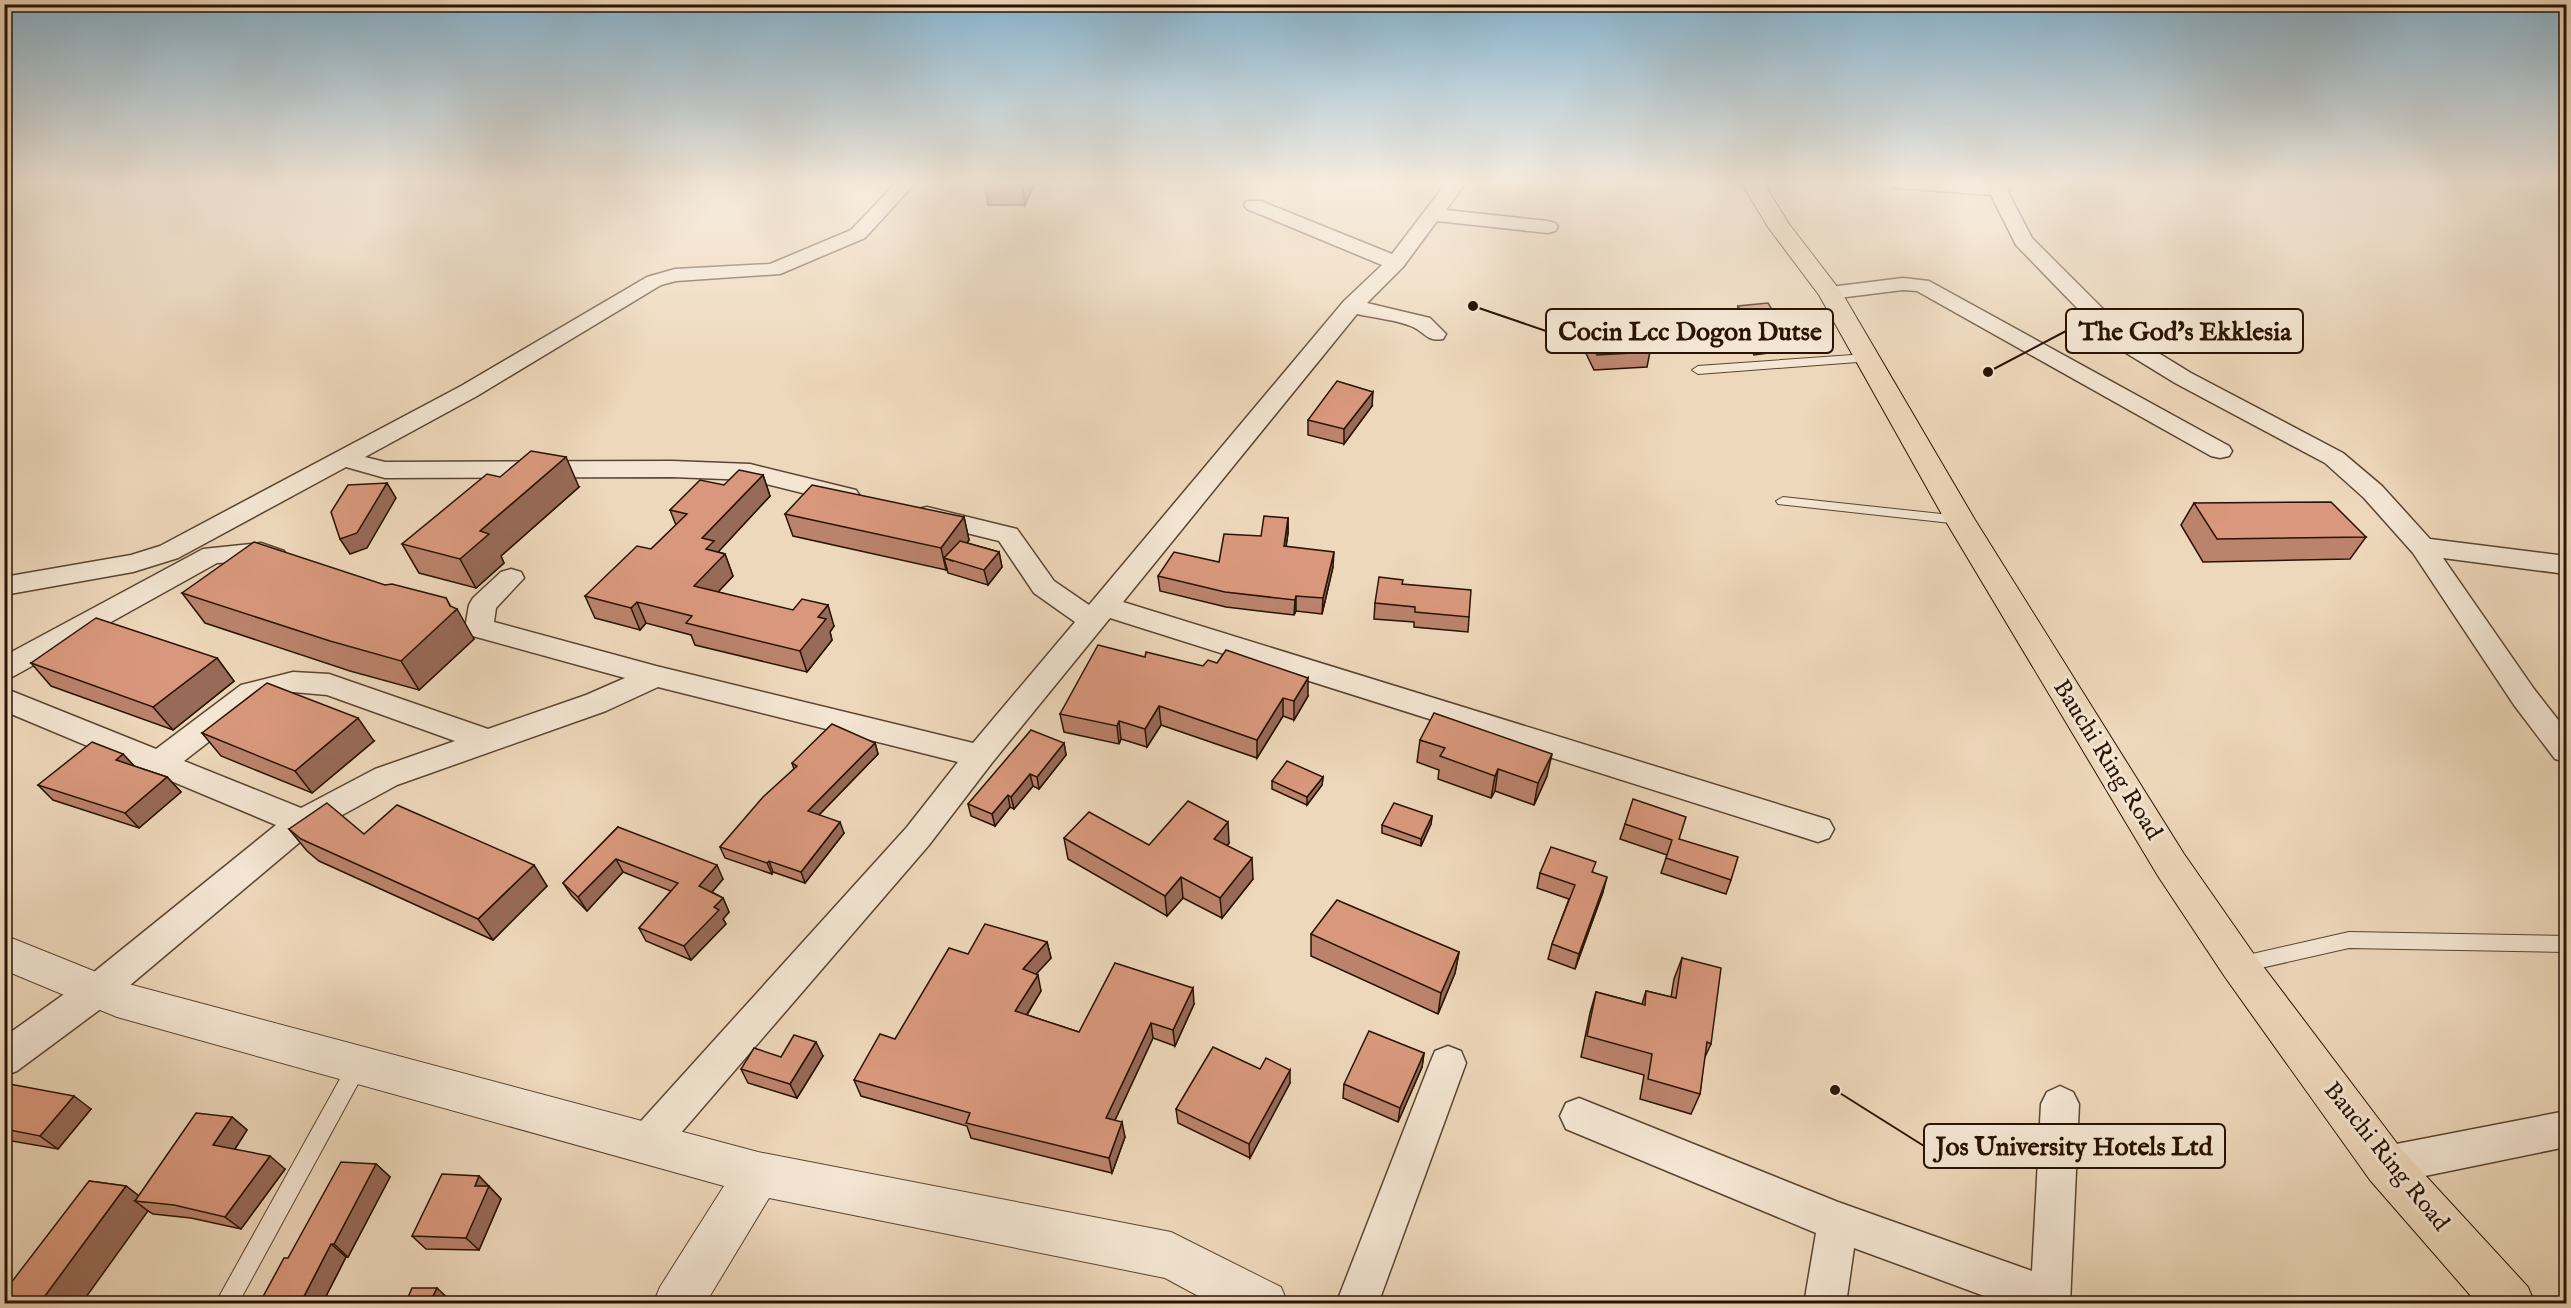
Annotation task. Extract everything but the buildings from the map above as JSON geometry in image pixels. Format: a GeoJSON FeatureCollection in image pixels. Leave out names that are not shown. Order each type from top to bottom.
{"type":"FeatureCollection","features":[{"type":"Feature","properties":{"kind":"main road","name":"Bauchi Ring Road"},"geometry":{"type":"LineString","coordinates":[[1791,243],[1830,293],[1960,520],[2171,865],[2239,965],[2386,1165],[2511,1304]]}},
{"type":"Feature","properties":{"kind":"street"},"geometry":{"type":"LineString","coordinates":[[4,586],[133,563],[169,552],[469,391],[654,281],[675,275],[772,270],[836,243]]}},
{"type":"Feature","properties":{"kind":"street"},"geometry":{"type":"LineString","coordinates":[[1349,243],[1396,262]]}},
{"type":"Feature","properties":{"kind":"street"},"geometry":{"type":"LineString","coordinates":[[647,1143],[918,836],[980,756],[1352,306],[1396,262],[1411,243]]}},
{"type":"Feature","properties":{"kind":"street"},"geometry":{"type":"LineString","coordinates":[[2025,243],[2121,340],[2183,378],[2334,458],[2373,492],[2422,547],[2524,697],[2566,751]]}},
{"type":"Feature","properties":{"kind":"street"},"geometry":{"type":"LineString","coordinates":[[1830,293],[1903,284],[1922,285],[2220,451]]}},
{"type":"Feature","properties":{"kind":"street"},"geometry":{"type":"LineString","coordinates":[[1352,306],[1422,323],[1436,334]]}},
{"type":"Feature","properties":{"kind":"street"},"geometry":{"type":"LineString","coordinates":[[344,459],[385,470],[672,469],[750,472],[873,502]]}},
{"type":"Feature","properties":{"kind":"street"},"geometry":{"type":"LineString","coordinates":[[907,510],[1008,535],[1044,587],[1098,613],[1818,829]]}},
{"type":"Feature","properties":{"kind":"street"},"geometry":{"type":"LineString","coordinates":[[2422,547],[2566,565]]}},
{"type":"Feature","properties":{"kind":"street"},"geometry":{"type":"LineString","coordinates":[[4,669],[212,555],[261,552],[294,564]]}},
{"type":"Feature","properties":{"kind":"street"},"geometry":{"type":"LineString","coordinates":[[511,578],[483,604],[479,628],[656,676],[980,756]]}},
{"type":"Feature","properties":{"kind":"street"},"geometry":{"type":"LineString","coordinates":[[4,1059],[98,991],[302,822],[386,777],[596,703],[656,676]]}},
{"type":"Feature","properties":{"kind":"street"},"geometry":{"type":"LineString","coordinates":[[160,763],[251,693],[293,682],[329,686],[488,741]]}},
{"type":"Feature","properties":{"kind":"street"},"geometry":{"type":"LineString","coordinates":[[4,699],[302,822]]}},
{"type":"Feature","properties":{"kind":"street"},"geometry":{"type":"LineString","coordinates":[[4,952],[117,999],[759,1174],[1171,1256],[1264,1304]]}},
{"type":"Feature","properties":{"kind":"street"},"geometry":{"type":"LineString","coordinates":[[1357,1304],[1448,1063]]}},
{"type":"Feature","properties":{"kind":"street"},"geometry":{"type":"LineString","coordinates":[[1579,1116],[1838,1222],[2050,1299],[2060,1104]]}},
{"type":"Feature","properties":{"kind":"street"},"geometry":{"type":"LineString","coordinates":[[2386,1165],[2566,1129]]}},
{"type":"Feature","properties":{"kind":"street"},"geometry":{"type":"LineString","coordinates":[[677,1304],[759,1174]]}},
{"type":"Feature","properties":{"kind":"street"},"geometry":{"type":"LineString","coordinates":[[1825,1304],[1838,1222]]}},
{"type":"Feature","properties":{"kind":"lane"},"geometry":{"type":"LineString","coordinates":[[1698,370],[1867,358]]}},
{"type":"Feature","properties":{"kind":"lane"},"geometry":{"type":"LineString","coordinates":[[1783,501],[1960,520]]}},
{"type":"Feature","properties":{"kind":"lane"},"geometry":{"type":"LineString","coordinates":[[2239,965],[2349,939],[2566,944]]}},
{"type":"Feature","properties":{"kind":"lane"},"geometry":{"type":"LineString","coordinates":[[226,1304],[358,1065]]}},
{"type":"Feature","properties":{"kind":"place","name":"Cocin Lcc Dogon Dutse"},"geometry":{"type":"Point","coordinates":[1473,306]}},
{"type":"Feature","properties":{"kind":"place","name":"The God's Ekklesia"},"geometry":{"type":"Point","coordinates":[1988,372]}},
{"type":"Feature","properties":{"kind":"place","name":"Jos University Hotels Ltd"},"geometry":{"type":"Point","coordinates":[1835,1090]}}]}
